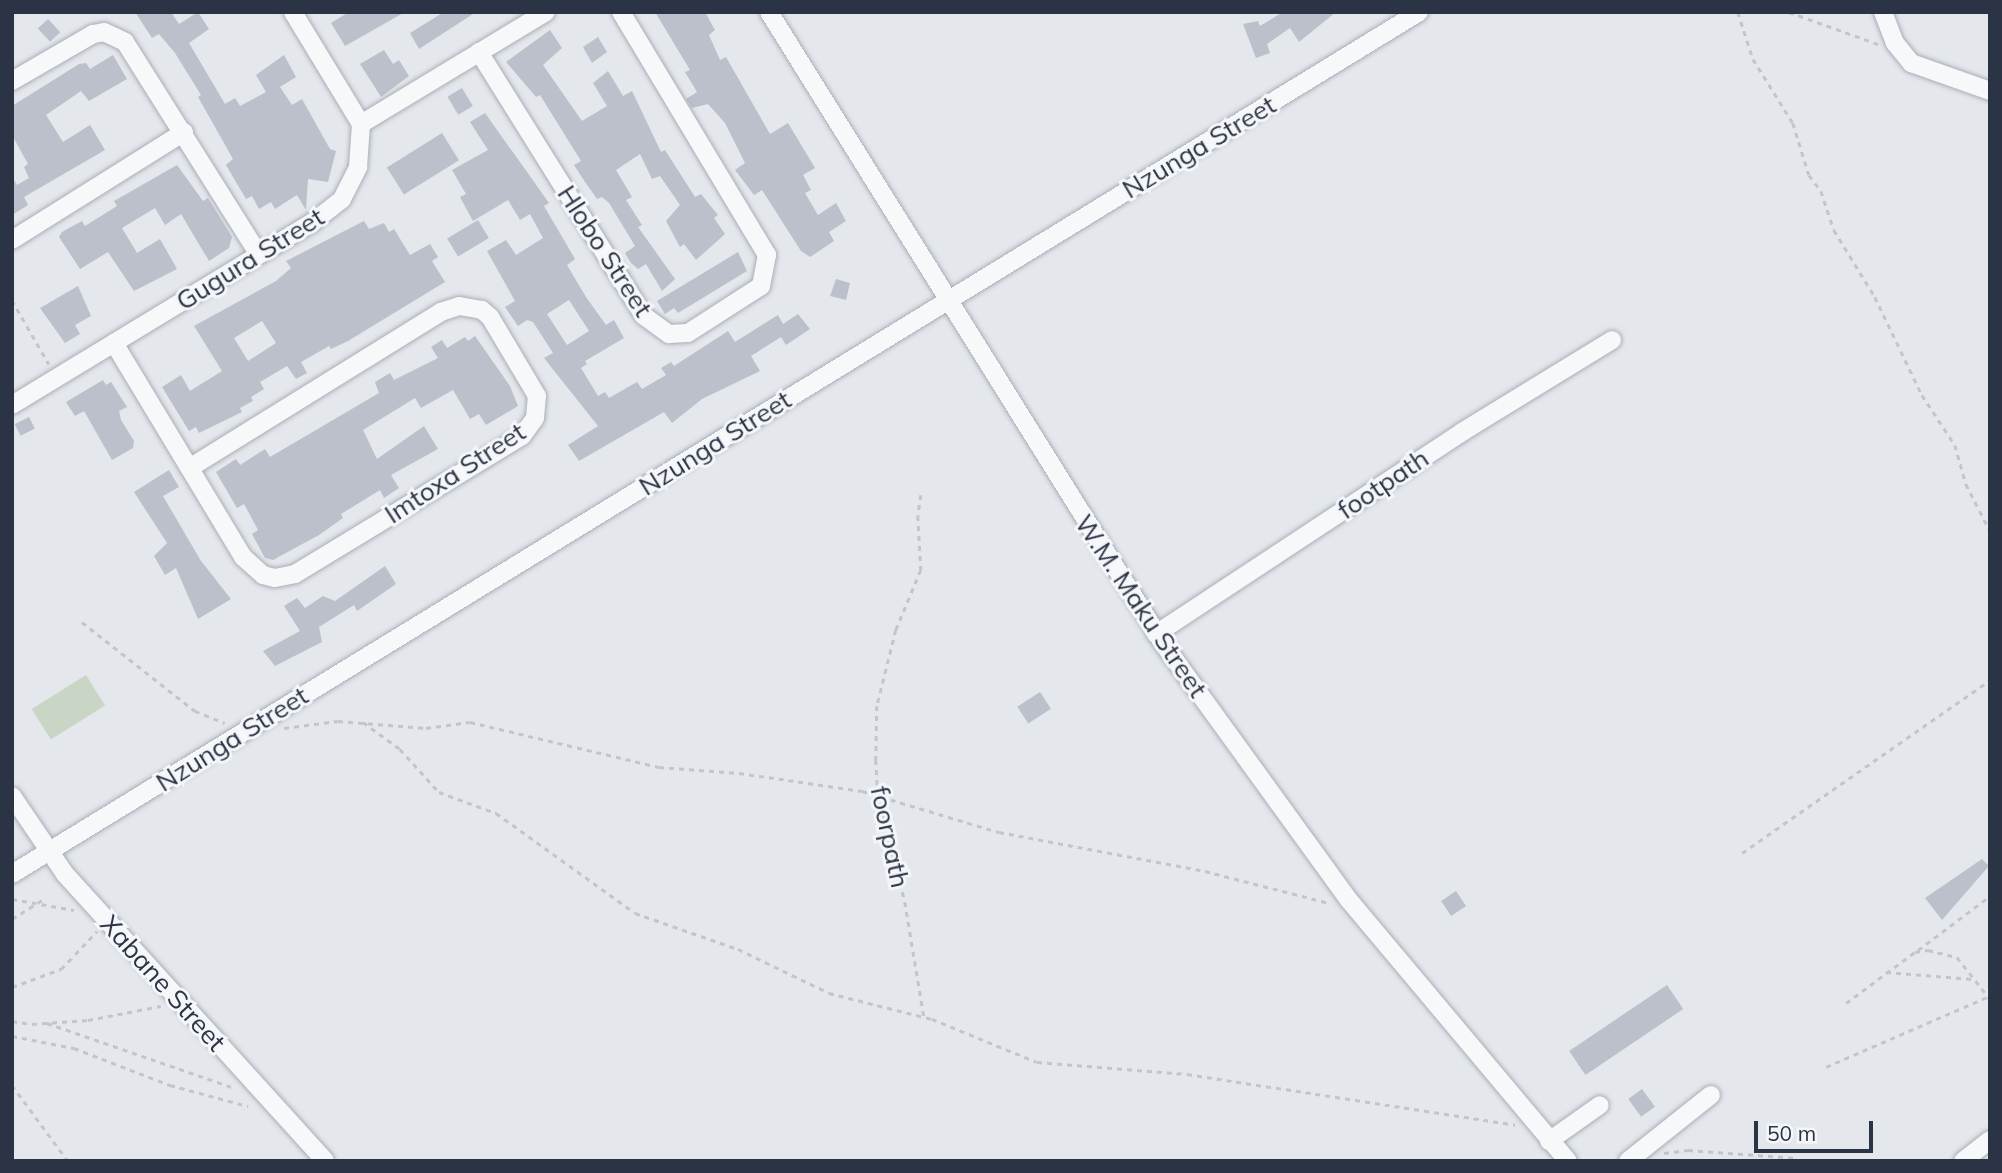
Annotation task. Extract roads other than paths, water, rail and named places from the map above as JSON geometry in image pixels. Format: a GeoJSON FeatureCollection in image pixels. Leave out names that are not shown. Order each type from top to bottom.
{"type":"FeatureCollection","features":[{"type":"Feature","properties":{"kind":"street"},"geometry":{"type":"LineString","coordinates":[[293,12],[361,124],[546,12]]}},
{"type":"Feature","properties":{"kind":"street","name":"Hlobo Street"},"geometry":{"type":"LineString","coordinates":[[479,52],[644,316],[669,334],[688,333],[761,286],[767,255],[621,12]]}},
{"type":"Feature","properties":{"kind":"street","name":"W.M. Maku Street"},"geometry":{"type":"LineString","coordinates":[[769,12],[1156,634],[1359,912],[1568,1161]]}},
{"type":"Feature","properties":{"kind":"street","name":"Nzunga Street"},"geometry":{"type":"LineString","coordinates":[[12,874],[1419,12]]}},
{"type":"Feature","properties":{"kind":"street"},"geometry":{"type":"LineString","coordinates":[[1884,12],[1895,43],[1912,64],[1990,91]]}},
{"type":"Feature","properties":{"kind":"street"},"geometry":{"type":"LineString","coordinates":[[12,81],[81,39],[104,32],[115,35],[133,50],[258,253]]}},
{"type":"Feature","properties":{"kind":"street","name":"Gugura Street"},"geometry":{"type":"LineString","coordinates":[[12,405],[342,199],[358,167],[361,124]]}},
{"type":"Feature","properties":{"kind":"street"},"geometry":{"type":"LineString","coordinates":[[12,240],[184,132]]}},
{"type":"Feature","properties":{"kind":"street","name":"Imtoxa Street"},"geometry":{"type":"LineString","coordinates":[[114,343],[189,468],[243,557],[263,575],[284,578],[522,436],[535,418],[537,396],[490,317],[482,310],[459,306],[440,312],[189,468]]}},
{"type":"Feature","properties":{"kind":"street","name":"footpath"},"geometry":{"type":"LineString","coordinates":[[1156,634],[1496,410],[1612,340]]}},
{"type":"Feature","properties":{"kind":"street","name":"Xabane Street"},"geometry":{"type":"LineString","coordinates":[[12,796],[47,853],[325,1161]]}},
{"type":"Feature","properties":{"kind":"street"},"geometry":{"type":"LineString","coordinates":[[1634,1156],[1712,1095]]}},
{"type":"Feature","properties":{"kind":"street"},"geometry":{"type":"LineString","coordinates":[[1545,1135],[1600,1105]]}},
{"type":"Feature","properties":{"kind":"street"},"geometry":{"type":"LineString","coordinates":[[1963,1161],[1990,1139]]}}]}
